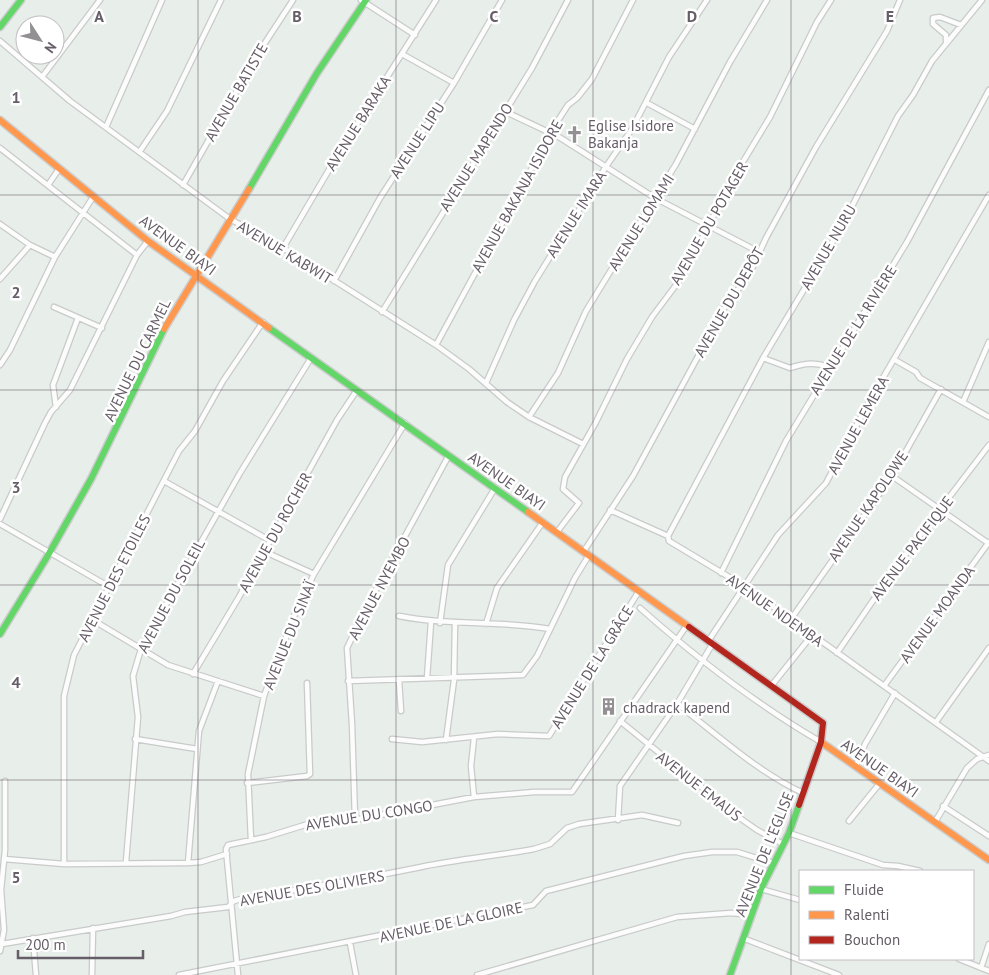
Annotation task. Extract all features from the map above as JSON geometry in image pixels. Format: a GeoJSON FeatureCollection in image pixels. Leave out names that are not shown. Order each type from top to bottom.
{"type":"FeatureCollection","features":[{"type":"Feature","properties":{"kind":"street"},"geometry":{"type":"LineString","coordinates":[[0,27],[21,0]]}},
{"type":"Feature","properties":{"kind":"street"},"geometry":{"type":"LineString","coordinates":[[42,77],[100,0]]}},
{"type":"Feature","properties":{"kind":"street"},"geometry":{"type":"LineString","coordinates":[[106,127],[162,0]]}},
{"type":"Feature","properties":{"kind":"street"},"geometry":{"type":"LineString","coordinates":[[140,151],[167,111],[221,0]]}},
{"type":"Feature","properties":{"kind":"street","name":"AVENUE BATISTE"},"geometry":{"type":"LineString","coordinates":[[183,185],[249,69],[292,0]]}},
{"type":"Feature","properties":{"kind":"street","name":"AVENUE BARAKA"},"geometry":{"type":"LineString","coordinates":[[282,248],[340,150],[436,0]]}},
{"type":"Feature","properties":{"kind":"street","name":"AVENUE LIPU"},"geometry":{"type":"LineString","coordinates":[[334,281],[388,184],[454,82],[502,0]]}},
{"type":"Feature","properties":{"kind":"street","name":"AVENUE MAPENDO"},"geometry":{"type":"LineString","coordinates":[[382,312],[545,45],[568,0]]}},
{"type":"Feature","properties":{"kind":"street","name":"AVENUE BAKANJA ISIDORE"},"geometry":{"type":"LineString","coordinates":[[436,345],[551,134],[568,105],[577,98],[592,79],[633,0]]}},
{"type":"Feature","properties":{"kind":"street","name":"AVENUE IMARA"},"geometry":{"type":"LineString","coordinates":[[486,382],[522,305],[605,168],[616,154],[647,103],[670,57],[707,0]]}},
{"type":"Feature","properties":{"kind":"street","name":"AVENUE LOMAMI"},"geometry":{"type":"LineString","coordinates":[[529,417],[558,373],[586,310],[655,198],[695,129],[730,62],[767,0]]}},
{"type":"Feature","properties":{"kind":"street","name":"AVENUE DU POTAGER"},"geometry":{"type":"LineString","coordinates":[[557,532],[579,504],[566,494],[563,483],[583,444],[627,359],[652,317],[682,276],[708,225],[777,104],[831,0]]}},
{"type":"Feature","properties":{"kind":"street","name":"AVENUE DU DEPÔT"},"geometry":{"type":"LineString","coordinates":[[454,678],[522,675],[537,656],[610,510],[633,476],[714,326],[748,274],[758,252],[816,148],[887,31],[900,0]]}},
{"type":"Feature","properties":{"kind":"street"},"geometry":{"type":"LineString","coordinates":[[946,42],[946,35],[933,24],[933,18],[940,17],[961,25],[982,0]]}},
{"type":"Feature","properties":{"kind":"street"},"geometry":{"type":"LineString","coordinates":[[364,1],[415,35]]}},
{"type":"Feature","properties":{"kind":"street","name":"AVENUE DU CARMEL"},"geometry":{"type":"LineString","coordinates":[[0,634],[50,553],[119,426],[165,326],[183,294],[198,275],[317,73],[364,1]]}},
{"type":"Feature","properties":{"kind":"street","name":"AVENUE NURU"},"geometry":{"type":"LineString","coordinates":[[668,536],[763,358],[842,226],[898,116],[946,42],[961,25]]}},
{"type":"Feature","properties":{"kind":"street","name":"AVENUE KABWIT"},"geometry":{"type":"LineString","coordinates":[[0,41],[70,101],[230,219],[282,248],[436,345],[486,382],[507,402],[529,417],[583,444]]}},
{"type":"Feature","properties":{"kind":"street"},"geometry":{"type":"LineString","coordinates":[[402,54],[454,82]]}},
{"type":"Feature","properties":{"kind":"street","name":"AVENUE DE LA RIVIÈRE"},"geometry":{"type":"LineString","coordinates":[[721,573],[786,441],[829,367],[852,335],[906,242],[989,90]]}},
{"type":"Feature","properties":{"kind":"street"},"geometry":{"type":"LineString","coordinates":[[647,103],[695,129]]}},
{"type":"Feature","properties":{"kind":"street"},"geometry":{"type":"LineString","coordinates":[[504,111],[551,134],[655,198],[758,252]]}},
{"type":"Feature","properties":{"kind":"street","name":"AVENUE BIAYI"},"geometry":{"type":"LineString","coordinates":[[0,120],[148,241],[823,723],[824,730],[821,742],[989,860]]}},
{"type":"Feature","properties":{"kind":"street"},"geometry":{"type":"LineString","coordinates":[[0,148],[137,255]]}},
{"type":"Feature","properties":{"kind":"street"},"geometry":{"type":"LineString","coordinates":[[48,186],[59,169]]}},
{"type":"Feature","properties":{"kind":"street","name":"AVENUE LEMERA"},"geometry":{"type":"LineString","coordinates":[[710,642],[778,535],[826,483],[869,402],[989,195]]}},
{"type":"Feature","properties":{"kind":"street"},"geometry":{"type":"LineString","coordinates":[[0,371],[0,364],[55,257],[93,197]]}},
{"type":"Feature","properties":{"kind":"street"},"geometry":{"type":"LineString","coordinates":[[0,224],[30,245],[55,257]]}},
{"type":"Feature","properties":{"kind":"street"},"geometry":{"type":"LineString","coordinates":[[0,519],[45,422],[70,390],[137,255],[148,241]]}},
{"type":"Feature","properties":{"kind":"street"},"geometry":{"type":"LineString","coordinates":[[0,279],[30,245]]}},
{"type":"Feature","properties":{"kind":"street"},"geometry":{"type":"LineString","coordinates":[[54,307],[102,328]]}},
{"type":"Feature","properties":{"kind":"street"},"geometry":{"type":"LineString","coordinates":[[56,407],[53,385],[78,318]]}},
{"type":"Feature","properties":{"kind":"street","name":"AVENUE DES ETOILES"},"geometry":{"type":"LineString","coordinates":[[64,864],[64,696],[74,656],[91,619],[179,451],[195,431],[223,381],[263,322]]}},
{"type":"Feature","properties":{"kind":"street"},"geometry":{"type":"LineString","coordinates":[[963,402],[989,342]]}},
{"type":"Feature","properties":{"kind":"street","name":"AVENUE DU SOLEIL"},"geometry":{"type":"LineString","coordinates":[[126,862],[138,711],[133,676],[141,649],[217,512],[311,358]]}},
{"type":"Feature","properties":{"kind":"street"},"geometry":{"type":"LineString","coordinates":[[763,358],[790,368],[803,363],[814,363],[829,367]]}},
{"type":"Feature","properties":{"kind":"street"},"geometry":{"type":"LineString","coordinates":[[895,360],[989,417]]}},
{"type":"Feature","properties":{"kind":"street","name":"AVENUE KAPOLOWE"},"geometry":{"type":"LineString","coordinates":[[790,619],[892,476],[941,389]]}},
{"type":"Feature","properties":{"kind":"street","name":"AVENUE DU ROCHER"},"geometry":{"type":"LineString","coordinates":[[193,674],[239,597],[337,420],[357,390]]}},
{"type":"Feature","properties":{"kind":"street","name":"AVENUE DU SINAÏ"},"geometry":{"type":"LineString","coordinates":[[251,840],[247,784],[264,696],[294,616],[314,574],[405,424]]}},
{"type":"Feature","properties":{"kind":"street","name":"AVENUE PACIFIQUE"},"geometry":{"type":"LineString","coordinates":[[837,653],[896,567],[989,445]]}},
{"type":"Feature","properties":{"kind":"street","name":"AVENUE NYEMBO"},"geometry":{"type":"LineString","coordinates":[[354,820],[352,724],[346,654],[350,640],[449,455]]}},
{"type":"Feature","properties":{"kind":"street"},"geometry":{"type":"LineString","coordinates":[[892,476],[989,542]]}},
{"type":"Feature","properties":{"kind":"street"},"geometry":{"type":"LineString","coordinates":[[164,481],[269,540]]}},
{"type":"Feature","properties":{"kind":"street"},"geometry":{"type":"LineString","coordinates":[[440,623],[445,571],[495,488]]}},
{"type":"Feature","properties":{"kind":"street","name":"AVENUE NDEMBA"},"geometry":{"type":"LineString","coordinates":[[610,510],[668,536],[669,541],[744,586],[936,722],[982,758],[989,761]]}},
{"type":"Feature","properties":{"kind":"street"},"geometry":{"type":"LineString","coordinates":[[486,624],[497,588],[543,522]]}},
{"type":"Feature","properties":{"kind":"street"},"geometry":{"type":"LineString","coordinates":[[0,524],[108,586]]}},
{"type":"Feature","properties":{"kind":"street","name":"AVENUE MOANDA"},"geometry":{"type":"LineString","coordinates":[[884,686],[989,542]]}},
{"type":"Feature","properties":{"kind":"street"},"geometry":{"type":"LineString","coordinates":[[263,551],[314,574]]}},
{"type":"Feature","properties":{"kind":"street","name":"AVENUE DE LA GRÂCE"},"geometry":{"type":"LineString","coordinates":[[392,739],[422,742],[498,734],[549,736],[639,591]]}},
{"type":"Feature","properties":{"kind":"street"},"geometry":{"type":"LineString","coordinates":[[640,608],[676,641],[778,714],[821,742]]}},
{"type":"Feature","properties":{"kind":"street"},"geometry":{"type":"LineString","coordinates":[[399,616],[440,623],[517,624],[550,629]]}},
{"type":"Feature","properties":{"kind":"street"},"geometry":{"type":"LineString","coordinates":[[91,619],[168,665],[264,696]]}},
{"type":"Feature","properties":{"kind":"street"},"geometry":{"type":"LineString","coordinates":[[427,678],[431,622]]}},
{"type":"Feature","properties":{"kind":"street"},"geometry":{"type":"LineString","coordinates":[[446,740],[454,678],[455,623]]}},
{"type":"Feature","properties":{"kind":"street","name":"AVENUE DU CONGO"},"geometry":{"type":"LineString","coordinates":[[4,859],[64,864],[201,862],[227,854],[226,849],[228,845],[321,820],[354,820],[474,797],[525,792],[573,792],[687,625]]}},
{"type":"Feature","properties":{"kind":"street"},"geometry":{"type":"LineString","coordinates":[[772,685],[812,635]]}},
{"type":"Feature","properties":{"kind":"street"},"geometry":{"type":"LineString","coordinates":[[618,820],[620,786],[677,704],[703,660],[710,642]]}},
{"type":"Feature","properties":{"kind":"street"},"geometry":{"type":"LineString","coordinates":[[936,722],[989,648]]}},
{"type":"Feature","properties":{"kind":"street"},"geometry":{"type":"LineString","coordinates":[[348,681],[454,678]]}},
{"type":"Feature","properties":{"kind":"street"},"geometry":{"type":"LineString","coordinates":[[399,680],[401,710]]}},
{"type":"Feature","properties":{"kind":"street"},"geometry":{"type":"LineString","coordinates":[[188,863],[197,749],[202,722],[218,681]]}},
{"type":"Feature","properties":{"kind":"street"},"geometry":{"type":"LineString","coordinates":[[247,784],[307,776],[310,774],[307,683]]}},
{"type":"Feature","properties":{"kind":"street"},"geometry":{"type":"LineString","coordinates":[[856,766],[865,744],[895,693]]}},
{"type":"Feature","properties":{"kind":"street"},"geometry":{"type":"LineString","coordinates":[[677,704],[762,770],[803,793]]}},
{"type":"Feature","properties":{"kind":"street","name":"AVENUE EMAUS"},"geometry":{"type":"LineString","coordinates":[[620,721],[737,816],[757,830],[783,844]]}},
{"type":"Feature","properties":{"kind":"street"},"geometry":{"type":"LineString","coordinates":[[474,738],[471,766],[474,797]]}},
{"type":"Feature","properties":{"kind":"street"},"geometry":{"type":"LineString","coordinates":[[135,739],[197,749]]}},
{"type":"Feature","properties":{"kind":"street","name":"AVENUE DE L'EGLISE"},"geometry":{"type":"LineString","coordinates":[[730,975],[745,939],[761,889],[789,833],[821,742]]}},
{"type":"Feature","properties":{"kind":"street"},"geometry":{"type":"LineString","coordinates":[[934,822],[972,762],[989,755]]}},
{"type":"Feature","properties":{"kind":"street"},"geometry":{"type":"LineString","coordinates":[[0,950],[2,944],[1,890],[4,859],[5,782]]}},
{"type":"Feature","properties":{"kind":"street"},"geometry":{"type":"LineString","coordinates":[[849,821],[880,783]]}},
{"type":"Feature","properties":{"kind":"street"},"geometry":{"type":"LineString","coordinates":[[944,806],[989,836]]}},
{"type":"Feature","properties":{"kind":"street","name":"AVENUE DES OLIVIERS"},"geometry":{"type":"LineString","coordinates":[[2,944],[171,916],[185,912],[228,907],[232,903],[244,898],[385,876],[422,866],[534,849],[550,844],[572,826],[642,815],[678,823]]}},
{"type":"Feature","properties":{"kind":"street"},"geometry":{"type":"LineString","coordinates":[[789,833],[883,865],[916,870]]}},
{"type":"Feature","properties":{"kind":"street","name":"AVENUE DE LA GLOIRE"},"geometry":{"type":"LineString","coordinates":[[179,975],[237,962],[350,943],[533,905],[546,891],[684,856],[737,852],[773,863]]}},
{"type":"Feature","properties":{"kind":"street"},"geometry":{"type":"LineString","coordinates":[[227,854],[238,975]]}},
{"type":"Feature","properties":{"kind":"street"},"geometry":{"type":"LineString","coordinates":[[761,889],[799,900]]}},
{"type":"Feature","properties":{"kind":"street"},"geometry":{"type":"LineString","coordinates":[[477,975],[642,929],[670,918],[731,912],[752,915]]}},
{"type":"Feature","properties":{"kind":"street"},"geometry":{"type":"LineString","coordinates":[[92,975],[93,928]]}},
{"type":"Feature","properties":{"kind":"street"},"geometry":{"type":"LineString","coordinates":[[33,938],[36,975]]}},
{"type":"Feature","properties":{"kind":"street"},"geometry":{"type":"LineString","coordinates":[[745,939],[799,960]]}},
{"type":"Feature","properties":{"kind":"street"},"geometry":{"type":"LineString","coordinates":[[350,943],[356,975]]}},
{"type":"Feature","properties":{"kind":"street"},"geometry":{"type":"LineString","coordinates":[[980,968],[989,944]]}},
{"type":"Feature","properties":{"kind":"street"},"geometry":{"type":"LineString","coordinates":[[800,960],[839,975]]}},
{"type":"Feature","properties":{"kind":"street"},"geometry":{"type":"LineString","coordinates":[[961,960],[989,972]]}},
{"type":"Feature","properties":{"kind":"traffic: fast"},"geometry":{"type":"LineString","coordinates":[[0,27],[21,0]]}},
{"type":"Feature","properties":{"kind":"traffic: fast"},"geometry":{"type":"LineString","coordinates":[[249,189],[317,73],[366,0]]}},
{"type":"Feature","properties":{"kind":"traffic: fast"},"geometry":{"type":"LineString","coordinates":[[269,328],[528,512]]}},
{"type":"Feature","properties":{"kind":"traffic: fast"},"geometry":{"type":"LineString","coordinates":[[0,634],[47,557],[91,479],[164,329]]}},
{"type":"Feature","properties":{"kind":"traffic: fast"},"geometry":{"type":"LineString","coordinates":[[730,975],[761,889],[789,833],[799,805]]}},
{"type":"Feature","properties":{"kind":"traffic: slow"},"geometry":{"type":"LineString","coordinates":[[0,120],[148,241],[269,328]]}},
{"type":"Feature","properties":{"kind":"traffic: slow"},"geometry":{"type":"LineString","coordinates":[[164,329],[249,189]]}},
{"type":"Feature","properties":{"kind":"traffic: slow"},"geometry":{"type":"LineString","coordinates":[[528,512],[689,627]]}},
{"type":"Feature","properties":{"kind":"traffic: slow"},"geometry":{"type":"LineString","coordinates":[[821,742],[989,860]]}},
{"type":"Feature","properties":{"kind":"traffic: jam"},"geometry":{"type":"LineString","coordinates":[[689,627],[823,723],[821,742],[799,805]]}},
{"type":"Feature","properties":{"kind":"place","name":"Eglise Isidore Bakanja"},"geometry":{"type":"Point","coordinates":[574,134]}},
{"type":"Feature","properties":{"kind":"place","name":"chadrack kapend"},"geometry":{"type":"Point","coordinates":[609,707]}}]}
